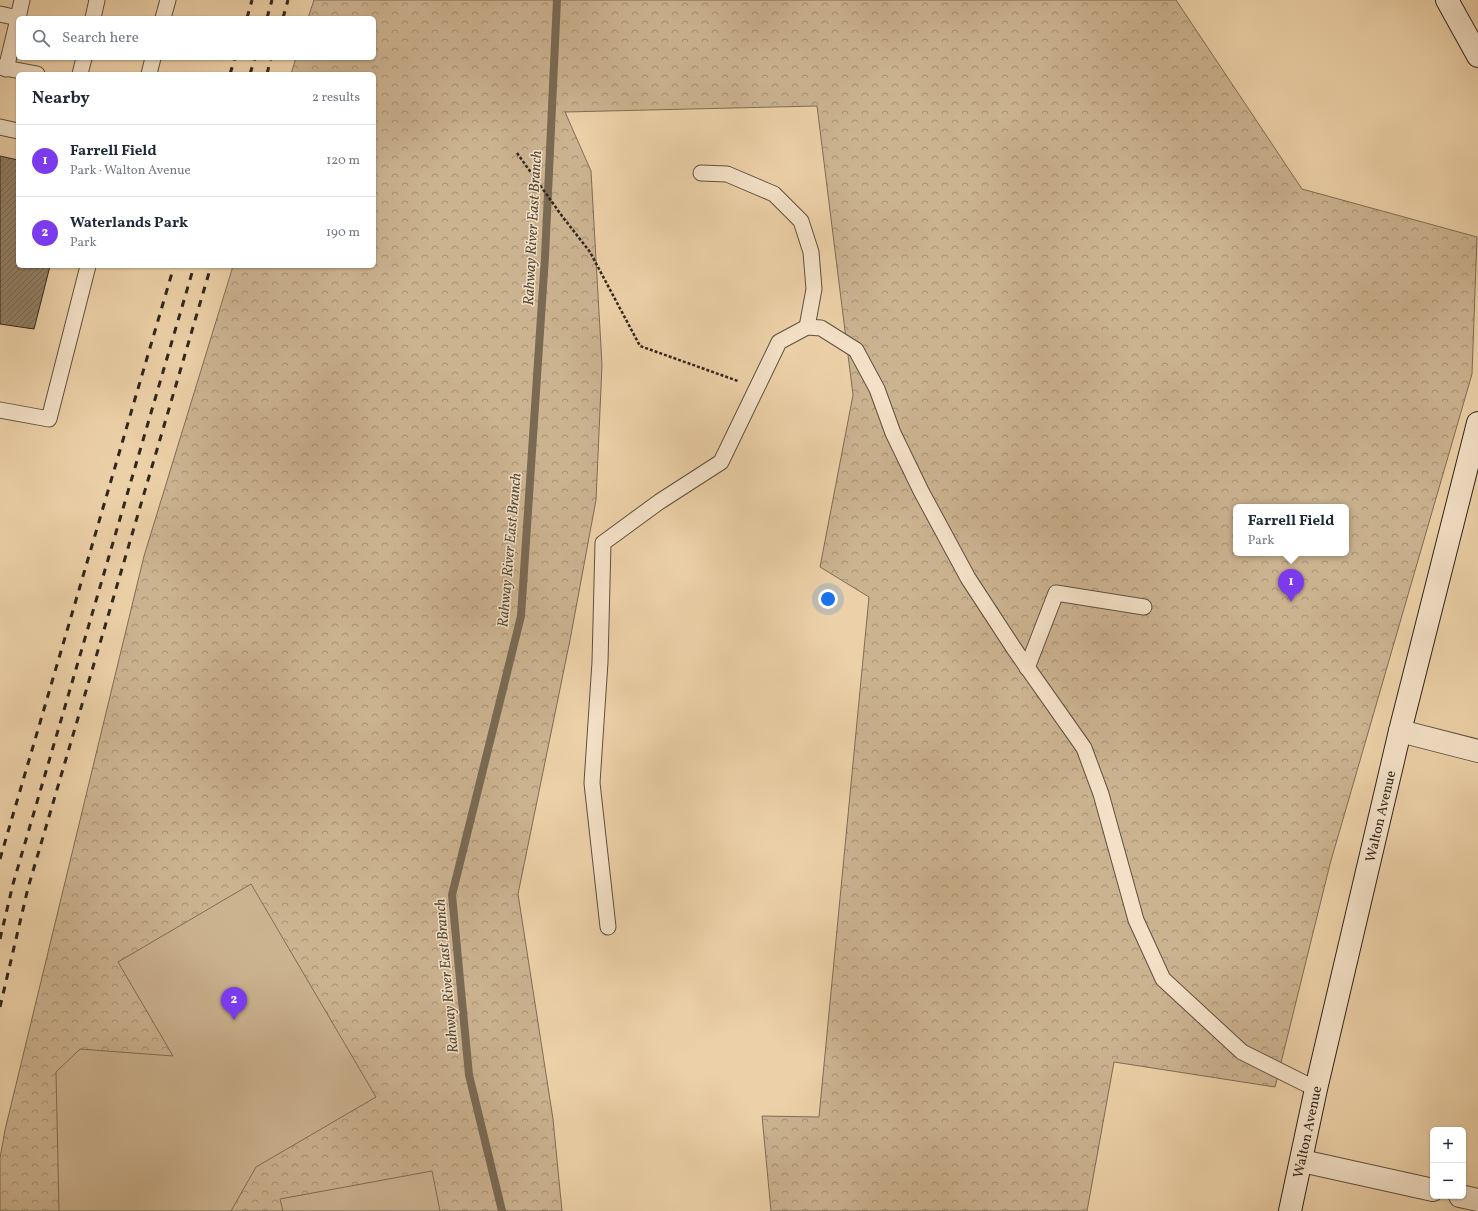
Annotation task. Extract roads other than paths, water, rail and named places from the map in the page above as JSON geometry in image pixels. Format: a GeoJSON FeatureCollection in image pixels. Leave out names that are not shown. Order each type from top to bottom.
{"type":"FeatureCollection","features":[{"type":"Feature","properties":{"kind":"street"},"geometry":{"type":"LineString","coordinates":[[1447,0],[1478,56]]}},
{"type":"Feature","properties":{"kind":"street","name":"Walton Avenue"},"geometry":{"type":"LineString","coordinates":[[1290,1211],[1302,1161],[1316,1089],[1400,731],[1478,423]]}},
{"type":"Feature","properties":{"kind":"street"},"geometry":{"type":"LineString","coordinates":[[1400,731],[1478,751]]}},
{"type":"Feature","properties":{"kind":"street"},"geometry":{"type":"LineString","coordinates":[[1302,1161],[1430,1189]]}},
{"type":"Feature","properties":{"kind":"street"},"geometry":{"type":"LineString","coordinates":[[1466,1197],[1478,1200]]}},
{"type":"Feature","properties":{"kind":"lane"},"geometry":{"type":"LineString","coordinates":[[18,16],[22,0]]}},
{"type":"Feature","properties":{"kind":"lane"},"geometry":{"type":"LineString","coordinates":[[93,16],[96,0]]}},
{"type":"Feature","properties":{"kind":"lane"},"geometry":{"type":"LineString","coordinates":[[164,16],[168,0]]}},
{"type":"Feature","properties":{"kind":"lane"},"geometry":{"type":"LineString","coordinates":[[0,14],[16,18]]}},
{"type":"Feature","properties":{"kind":"lane"},"geometry":{"type":"LineString","coordinates":[[16,25],[3,68],[26,72]]}},
{"type":"Feature","properties":{"kind":"lane"},"geometry":{"type":"LineString","coordinates":[[80,72],[84,60]]}},
{"type":"Feature","properties":{"kind":"lane"},"geometry":{"type":"LineString","coordinates":[[150,72],[152,60]]}},
{"type":"Feature","properties":{"kind":"lane"},"geometry":{"type":"LineString","coordinates":[[0,127],[16,131]]}},
{"type":"Feature","properties":{"kind":"lane"},"geometry":{"type":"LineString","coordinates":[[701,173],[727,174],[774,194],[801,221],[811,252],[814,289],[807,327]]}},
{"type":"Feature","properties":{"kind":"lane"},"geometry":{"type":"LineString","coordinates":[[0,410],[49,419],[87,268]]}},
{"type":"Feature","properties":{"kind":"lane"},"geometry":{"type":"LineString","coordinates":[[608,927],[592,783],[600,662],[603,543],[659,502],[721,462],[779,342],[807,327],[821,328],[856,350],[877,389],[893,433],[921,491],[968,578],[1027,668],[1084,748],[1101,794],[1136,920],[1163,979],[1242,1052],[1316,1089]]}},
{"type":"Feature","properties":{"kind":"lane"},"geometry":{"type":"LineString","coordinates":[[1027,668],[1056,594],[1144,607]]}},
{"type":"Feature","properties":{"kind":"waterway","name":"Rahway River East Branch"},"geometry":{"type":"LineString","coordinates":[[502,1211],[469,1075],[452,895],[521,616],[545,257],[557,0]]}},
{"type":"Feature","properties":{"kind":"railway"},"geometry":{"type":"LineString","coordinates":[[248,16],[252,0]]}},
{"type":"Feature","properties":{"kind":"railway"},"geometry":{"type":"LineString","coordinates":[[268,16],[272,0]]}},
{"type":"Feature","properties":{"kind":"railway"},"geometry":{"type":"LineString","coordinates":[[284,16],[288,0]]}},
{"type":"Feature","properties":{"kind":"railway"},"geometry":{"type":"LineString","coordinates":[[231,72],[234,60]]}},
{"type":"Feature","properties":{"kind":"railway"},"geometry":{"type":"LineString","coordinates":[[251,72],[254,60]]}},
{"type":"Feature","properties":{"kind":"railway"},"geometry":{"type":"LineString","coordinates":[[268,72],[270,60]]}},
{"type":"Feature","properties":{"kind":"railway"},"geometry":{"type":"LineString","coordinates":[[0,859],[173,268]]}},
{"type":"Feature","properties":{"kind":"railway"},"geometry":{"type":"LineString","coordinates":[[0,939],[13,884],[193,268]]}},
{"type":"Feature","properties":{"kind":"railway"},"geometry":{"type":"LineString","coordinates":[[0,1007],[28,888],[210,268]]}},
{"type":"Feature","properties":{"kind":"place","name":"Farrell Field"},"geometry":{"type":"Point","coordinates":[1291,602]}},
{"type":"Feature","properties":{"kind":"place","name":"Waterlands Park"},"geometry":{"type":"Point","coordinates":[234,1020]}}]}
